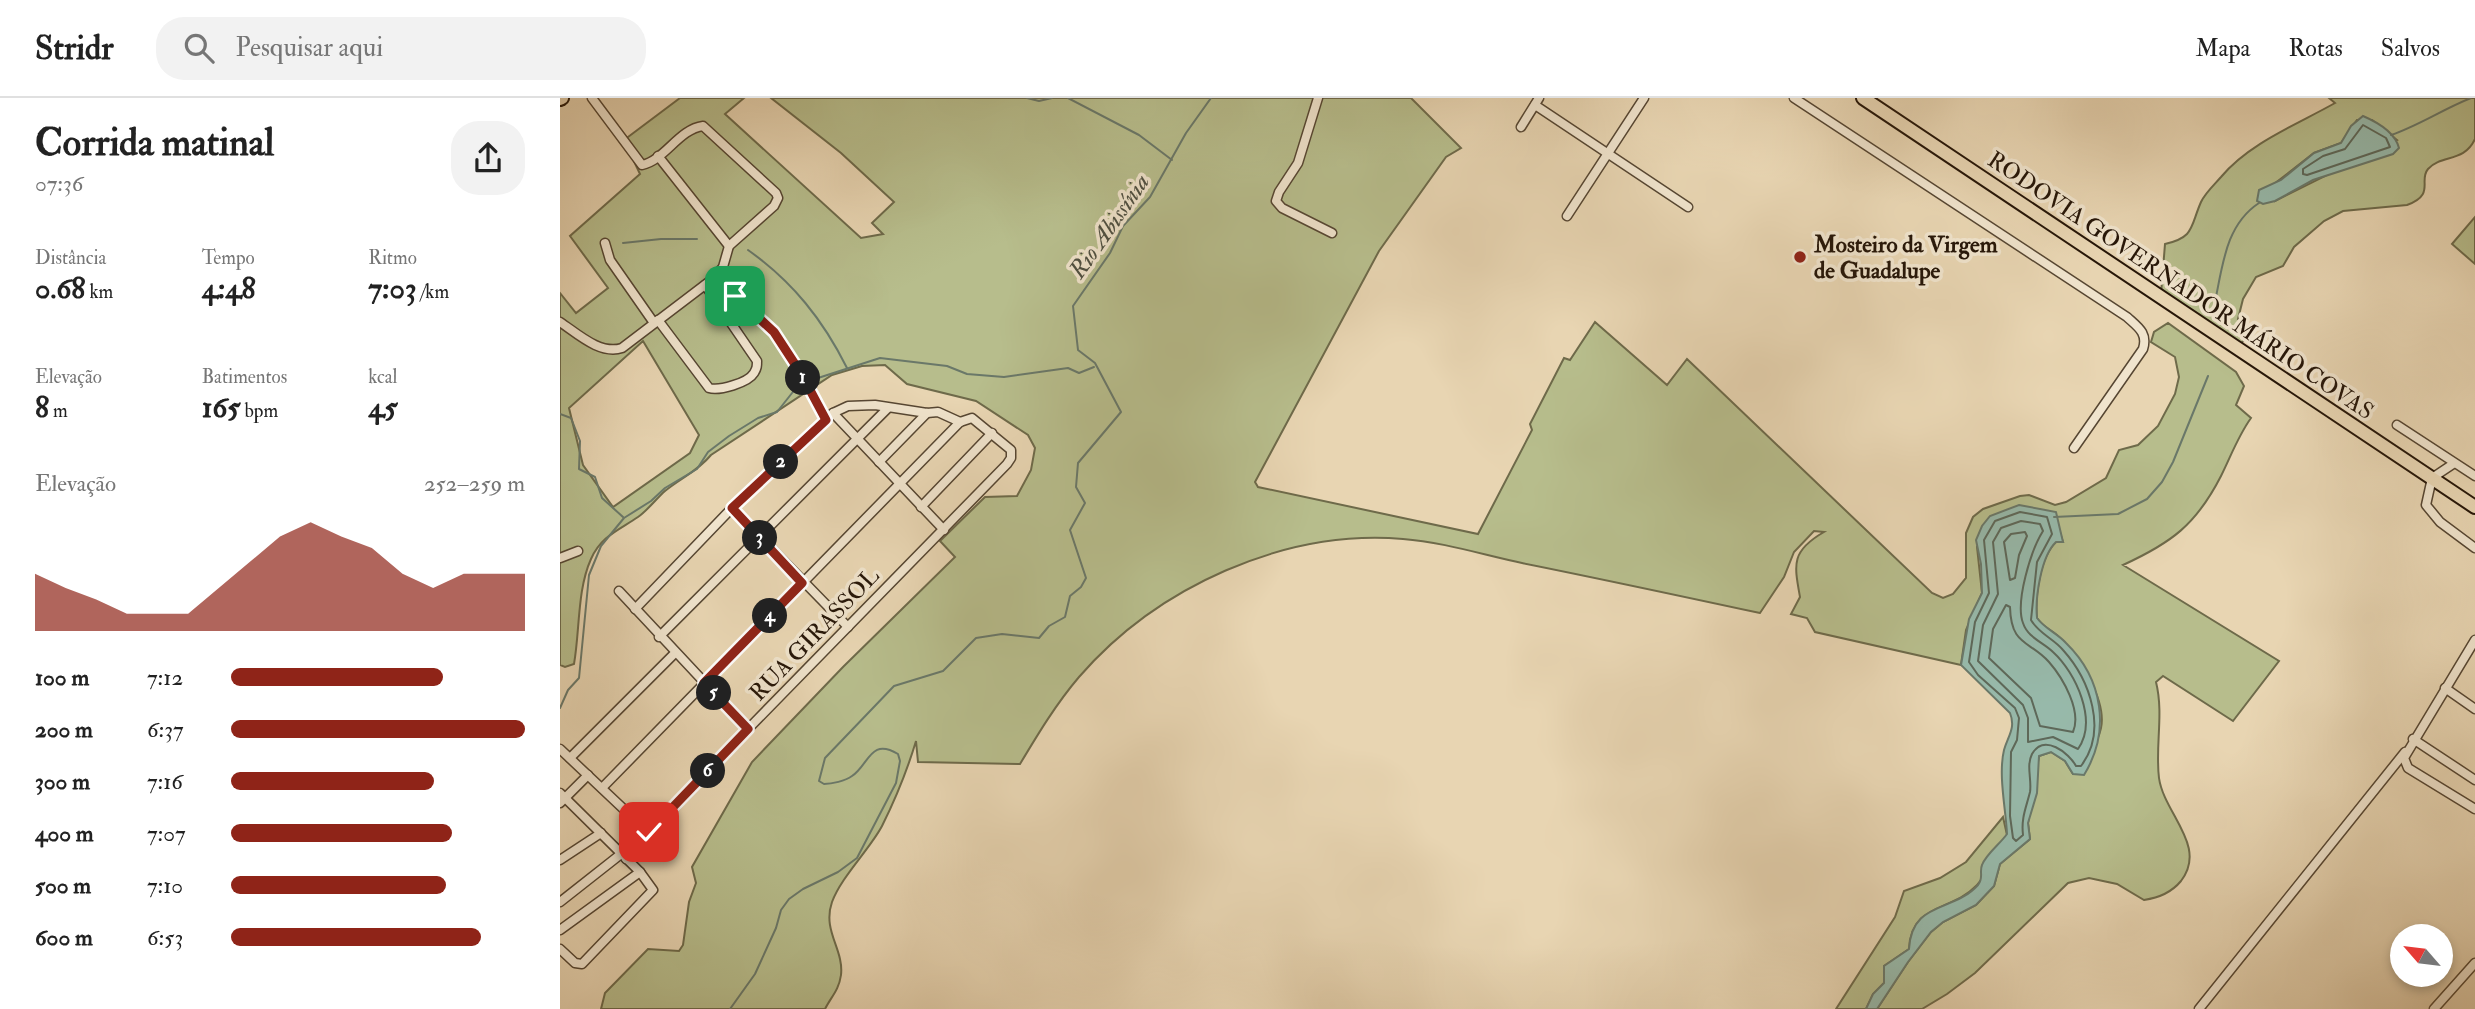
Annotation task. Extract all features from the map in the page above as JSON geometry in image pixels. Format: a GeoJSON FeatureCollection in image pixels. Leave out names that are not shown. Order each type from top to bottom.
{"type":"FeatureCollection","features":[{"type":"Feature","properties":{"kind":"highway","name":"RODOVIA GOVERNADOR MÁRIO COVAS"},"geometry":{"type":"LineString","coordinates":[[1863,98],[2475,507]]}},
{"type":"Feature","properties":{"kind":"street"},"geometry":{"type":"LineString","coordinates":[[560,322],[603,349],[613,351],[622,348],[717,274],[723,267],[729,246],[774,206],[778,198],[776,193],[703,126],[691,130],[647,164],[639,163],[592,98]]}},
{"type":"Feature","properties":{"kind":"street"},"geometry":{"type":"LineString","coordinates":[[1318,98],[1298,163],[1276,201],[1282,208],[1332,233]]}},
{"type":"Feature","properties":{"kind":"street"},"geometry":{"type":"LineString","coordinates":[[1567,216],[1644,98]]}},
{"type":"Feature","properties":{"kind":"street"},"geometry":{"type":"LineString","coordinates":[[1794,98],[2127,317],[2141,330],[2145,342],[2143,349],[2074,448]]}},
{"type":"Feature","properties":{"kind":"street"},"geometry":{"type":"LineString","coordinates":[[1521,127],[1537,101],[1688,207]]}},
{"type":"Feature","properties":{"kind":"street"},"geometry":{"type":"LineString","coordinates":[[658,156],[729,246]]}},
{"type":"Feature","properties":{"kind":"street"},"geometry":{"type":"LineString","coordinates":[[605,243],[610,260],[656,322],[709,388],[716,390],[750,377],[755,373],[757,361],[705,285]]}},
{"type":"Feature","properties":{"kind":"street"},"geometry":{"type":"LineString","coordinates":[[717,274],[735,296],[774,332],[829,417],[858,440],[944,530]]}},
{"type":"Feature","properties":{"kind":"street"},"geometry":{"type":"LineString","coordinates":[[635,609],[732,508],[829,417],[848,406],[862,405],[946,414],[960,422]]}},
{"type":"Feature","properties":{"kind":"street"},"geometry":{"type":"LineString","coordinates":[[659,637],[888,408]]}},
{"type":"Feature","properties":{"kind":"street"},"geometry":{"type":"LineString","coordinates":[[879,462],[927,413]]}},
{"type":"Feature","properties":{"kind":"street"},"geometry":{"type":"LineString","coordinates":[[602,788],[960,422],[972,418],[992,432],[921,507]]}},
{"type":"Feature","properties":{"kind":"street"},"geometry":{"type":"LineString","coordinates":[[2397,425],[2475,476]]}},
{"type":"Feature","properties":{"kind":"street","name":"RUA GIRASSOL"},"geometry":{"type":"LineString","coordinates":[[560,902],[623,856],[649,832],[1007,464],[1011,450],[992,432]]}},
{"type":"Feature","properties":{"kind":"street"},"geometry":{"type":"LineString","coordinates":[[2453,464],[2432,478],[2426,506],[2431,514],[2475,548]]}},
{"type":"Feature","properties":{"kind":"street"},"geometry":{"type":"LineString","coordinates":[[732,508],[802,583],[848,627]]}},
{"type":"Feature","properties":{"kind":"street"},"geometry":{"type":"LineString","coordinates":[[560,558],[579,551]]}},
{"type":"Feature","properties":{"kind":"street"},"geometry":{"type":"LineString","coordinates":[[619,591],[659,637],[748,729]]}},
{"type":"Feature","properties":{"kind":"street"},"geometry":{"type":"LineString","coordinates":[[2199,1009],[2406,752],[2475,640]]}},
{"type":"Feature","properties":{"kind":"street"},"geometry":{"type":"LineString","coordinates":[[570,758],[675,653]]}},
{"type":"Feature","properties":{"kind":"street"},"geometry":{"type":"LineString","coordinates":[[2445,688],[2475,709]]}},
{"type":"Feature","properties":{"kind":"street"},"geometry":{"type":"LineString","coordinates":[[2413,739],[2475,780]]}},
{"type":"Feature","properties":{"kind":"street"},"geometry":{"type":"LineString","coordinates":[[560,749],[649,832]]}},
{"type":"Feature","properties":{"kind":"street"},"geometry":{"type":"LineString","coordinates":[[2406,752],[2405,764],[2408,768],[2475,809]]}},
{"type":"Feature","properties":{"kind":"street"},"geometry":{"type":"LineString","coordinates":[[560,949],[579,965],[653,890],[640,872],[562,798],[588,775]]}},
{"type":"Feature","properties":{"kind":"street"},"geometry":{"type":"LineString","coordinates":[[560,860],[601,833]]}},
{"type":"Feature","properties":{"kind":"street"},"geometry":{"type":"LineString","coordinates":[[560,930],[640,872]]}},
{"type":"Feature","properties":{"kind":"street"},"geometry":{"type":"LineString","coordinates":[[2434,1009],[2475,963]]}},
{"type":"Feature","properties":{"kind":"green space"},"geometry":{"type":"Polygon","coordinates":[[[680,98],[744,98],[725,114],[861,238],[883,234],[872,223],[894,202],[841,153],[771,98],[1411,98],[1461,148],[1446,157],[1379,251],[1255,482],[1258,487],[1478,534],[1532,430],[1530,424],[1564,358],[1570,360],[1595,322],[1667,385],[1687,359],[1932,593],[1943,598],[1953,594],[1966,578],[1966,533],[1973,517],[1983,509],[2029,495],[2055,505],[2066,502],[2106,478],[2119,450],[2138,445],[2158,426],[2175,394],[2179,377],[2175,357],[2151,342],[2154,332],[2168,323],[2236,372],[2244,386],[2236,405],[2251,418],[2212,493],[2192,520],[2169,540],[2123,565],[2279,661],[2233,721],[2163,676],[2156,682],[2159,706],[2159,778],[2190,855],[2188,868],[2173,889],[2144,900],[2117,884],[2089,878],[2068,883],[1975,973],[1947,994],[1922,1009],[1877,1009],[1931,932],[1943,922],[1976,905],[1994,886],[2000,864],[2030,839],[2028,823],[2039,756],[2051,752],[2065,761],[2073,774],[2081,774],[2097,739],[2102,717],[2089,678],[2066,644],[2037,618],[2042,567],[2056,542],[2063,542],[2056,519],[1977,547],[1982,593],[1966,630],[1961,665],[1815,632],[1807,618],[1791,614],[1800,597],[1797,559],[1805,546],[1824,532],[1814,531],[1794,552],[1784,577],[1760,613],[1433,543],[1358,538],[1313,544],[1226,570],[1184,591],[1146,616],[1110,645],[1079,677],[1055,708],[1020,764],[918,762],[916,741],[882,826],[836,892],[832,902],[831,931],[841,975],[837,989],[825,1009],[601,1009],[605,993],[648,949],[679,951],[683,945],[689,902],[696,883],[692,867],[752,762],[843,667],[955,557],[940,541],[985,497],[1017,496],[1031,470],[1035,448],[1028,435],[976,401],[907,384],[885,365],[862,366],[832,375],[711,455],[665,491],[642,514],[611,534],[600,545],[591,559],[583,584],[574,664],[565,667],[560,665],[560,293],[576,313],[608,288],[570,236],[640,174],[624,140],[680,98]],[[643,341],[569,408],[583,465],[613,507],[690,453],[699,435],[643,341]]]}},
{"type":"Feature","properties":{"kind":"green space"},"geometry":{"type":"Polygon","coordinates":[[[2329,98],[2475,98],[2475,139],[2465,152],[2440,161],[2428,169],[2424,192],[2416,201],[2407,205],[2343,211],[2324,221],[2294,247],[2283,266],[2256,277],[2243,299],[2238,319],[2246,323],[2249,331],[2240,346],[2161,294],[2165,244],[2187,234],[2205,195],[2245,154],[2335,103],[2329,98]],[[2357,120],[2341,143],[2314,153],[2274,184],[2275,201],[2397,140],[2372,120],[2357,120]]]}},
{"type":"Feature","properties":{"kind":"green space"},"geometry":{"type":"Polygon","coordinates":[[[2475,217],[2475,264],[2452,244],[2475,217]]]}},
{"type":"Feature","properties":{"kind":"green space"},"geometry":{"type":"Polygon","coordinates":[[[2003,817],[2007,835],[1976,886],[1924,916],[1917,923],[1911,934],[1909,949],[1884,966],[1884,983],[1873,994],[1866,1009],[1836,1009],[1895,917],[1904,891],[1940,878],[1966,862],[2003,817]]]}},
{"type":"Feature","properties":{"kind":"water"},"geometry":{"type":"Polygon","coordinates":[[[2363,116],[2394,137],[2399,148],[2393,154],[2313,180],[2275,201],[2263,204],[2257,201],[2259,190],[2281,180],[2314,153],[2341,143],[2351,126],[2363,116]]]}},
{"type":"Feature","properties":{"kind":"water"},"geometry":{"type":"Polygon","coordinates":[[[2019,505],[2056,512],[2063,542],[2056,542],[2046,557],[2038,589],[2037,618],[2079,657],[2088,673],[2099,706],[2098,741],[2084,775],[2073,774],[2065,761],[2051,752],[2039,756],[2037,793],[2028,823],[2030,839],[2000,864],[1994,886],[1976,905],[1943,922],[1931,932],[1877,1009],[1866,1009],[1873,994],[1884,983],[1884,966],[1909,949],[1912,933],[1918,922],[1935,909],[1968,894],[1978,885],[1984,861],[2007,834],[2002,760],[2012,728],[2012,718],[1961,665],[1969,619],[1982,593],[1981,564],[1976,540],[1990,516],[2019,505]]]}},
{"type":"Feature","properties":{"kind":"waterway"},"geometry":{"type":"LineString","coordinates":[[1027,98],[1039,101],[1052,98]]}},
{"type":"Feature","properties":{"kind":"waterway"},"geometry":{"type":"LineString","coordinates":[[1068,98],[1139,135],[1172,160]]}},
{"type":"Feature","properties":{"kind":"waterway","name":"Rio Abissínia"},"geometry":{"type":"LineString","coordinates":[[730,1009],[755,974],[776,928],[781,910],[789,899],[838,872],[857,858],[896,783],[900,761],[898,754],[889,750],[876,751],[849,778],[824,784],[819,781],[825,758],[894,686],[943,671],[976,638],[1002,634],[1039,638],[1049,626],[1065,617],[1070,596],[1081,587],[1086,578],[1070,530],[1085,503],[1076,487],[1078,463],[1121,412],[1095,363],[1078,350],[1073,306],[1110,253],[1123,226],[1150,197],[1186,133],[1211,98]]}},
{"type":"Feature","properties":{"kind":"waterway"},"geometry":{"type":"LineString","coordinates":[[2391,135],[2471,98]]}},
{"type":"Feature","properties":{"kind":"waterway"},"geometry":{"type":"LineString","coordinates":[[2216,297],[2224,257],[2233,233],[2248,212],[2259,203]]}},
{"type":"Feature","properties":{"kind":"waterway"},"geometry":{"type":"LineString","coordinates":[[623,243],[697,239]]}},
{"type":"Feature","properties":{"kind":"waterway"},"geometry":{"type":"LineString","coordinates":[[748,250],[779,275],[805,303],[828,334],[847,368]]}},
{"type":"Feature","properties":{"kind":"waterway"},"geometry":{"type":"LineString","coordinates":[[818,378],[880,358],[947,366],[967,374],[1004,377],[1068,368],[1079,373],[1094,367]]}},
{"type":"Feature","properties":{"kind":"waterway"},"geometry":{"type":"LineString","coordinates":[[2054,517],[2118,514],[2147,499],[2162,482],[2173,462],[2208,376]]}},
{"type":"Feature","properties":{"kind":"waterway"},"geometry":{"type":"LineString","coordinates":[[560,708],[568,690],[579,678],[589,575],[601,546],[624,518],[697,469],[708,452],[729,436],[758,418],[777,412],[796,388]]}},
{"type":"Feature","properties":{"kind":"waterway"},"geometry":{"type":"LineString","coordinates":[[560,414],[571,418],[580,441],[579,469],[595,477],[602,498],[623,517]]}},
{"type":"Feature","properties":{"kind":"place","name":"Mosteiro da Virgem de Guadalupe"},"geometry":{"type":"Point","coordinates":[1800,257]}},
{"type":"Feature","properties":{"kind":"route"},"geometry":{"type":"LineString","coordinates":[[649,832],[748,729],[704,683],[802,583],[732,508],[826,420],[789,353],[774,332],[735,296]]}}]}
